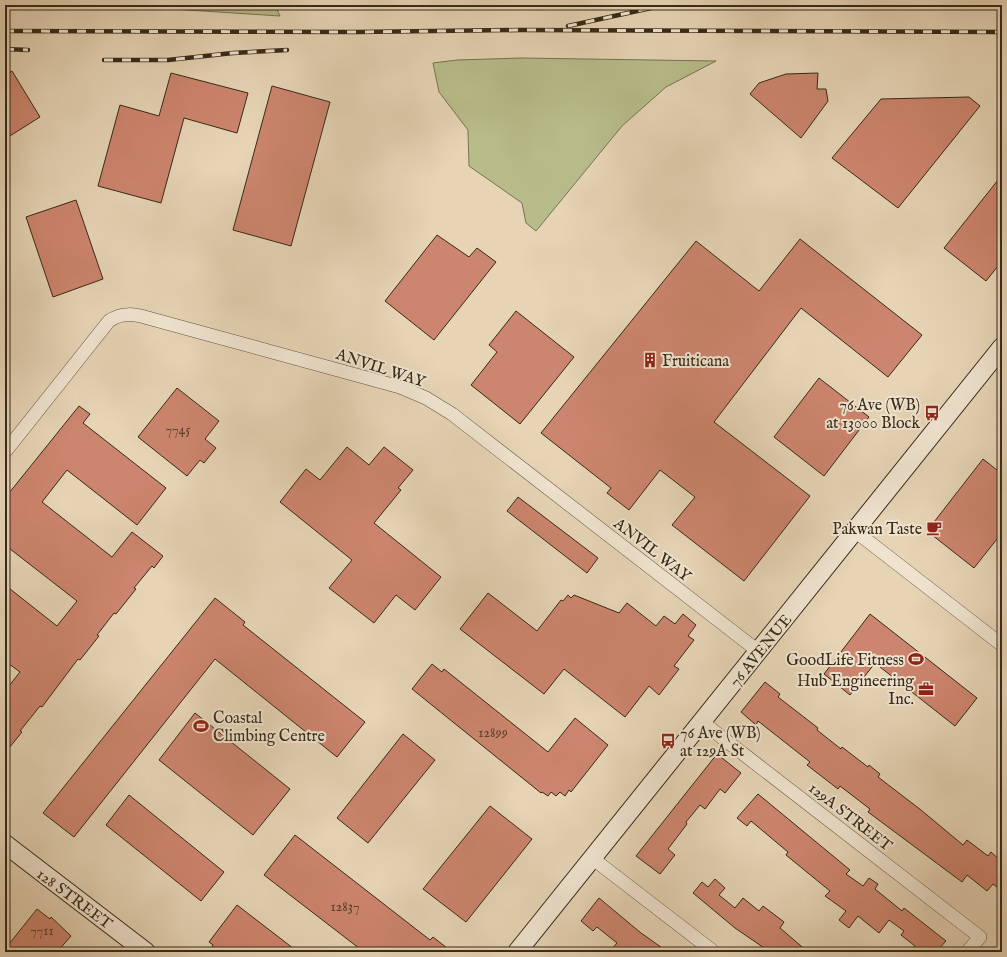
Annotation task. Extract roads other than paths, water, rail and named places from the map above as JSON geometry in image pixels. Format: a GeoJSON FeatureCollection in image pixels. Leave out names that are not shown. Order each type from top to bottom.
{"type":"FeatureCollection","features":[{"type":"Feature","properties":{"kind":"main road","name":"76 AVENUE"},"geometry":{"type":"LineString","coordinates":[[517,952],[1002,347]]}},
{"type":"Feature","properties":{"kind":"main road","name":"128 STREET"},"geometry":{"type":"LineString","coordinates":[[5,844],[146,952]]}},
{"type":"Feature","properties":{"kind":"street","name":"ANVIL WAY"},"geometry":{"type":"LineString","coordinates":[[5,452],[109,321],[116,316],[127,314],[148,318],[400,387],[426,398],[453,416],[758,651]]}},
{"type":"Feature","properties":{"kind":"street"},"geometry":{"type":"LineString","coordinates":[[855,531],[1002,645]]}},
{"type":"Feature","properties":{"kind":"street","name":"129A STREET"},"geometry":{"type":"LineString","coordinates":[[702,722],[980,936],[967,952]]}},
{"type":"Feature","properties":{"kind":"street"},"geometry":{"type":"LineString","coordinates":[[592,858],[714,952]]}},
{"type":"Feature","properties":{"kind":"railway"},"geometry":{"type":"LineString","coordinates":[[568,26],[665,5]]}},
{"type":"Feature","properties":{"kind":"railway"},"geometry":{"type":"LineString","coordinates":[[5,31],[357,32],[520,30],[1002,32]]}},
{"type":"Feature","properties":{"kind":"railway"},"geometry":{"type":"LineString","coordinates":[[5,49],[28,50]]}},
{"type":"Feature","properties":{"kind":"railway"},"geometry":{"type":"LineString","coordinates":[[104,60],[168,60],[233,53],[287,50]]}},
{"type":"Feature","properties":{"kind":"place","name":"Fruiticana"},"geometry":{"type":"Point","coordinates":[650,360]}},
{"type":"Feature","properties":{"kind":"place","name":"76 Ave (WB) at 13000 Block"},"geometry":{"type":"Point","coordinates":[932,413]}},
{"type":"Feature","properties":{"kind":"place","name":"Pakwan Taste"},"geometry":{"type":"Point","coordinates":[934,528]}},
{"type":"Feature","properties":{"kind":"place","name":"GoodLife Fitness"},"geometry":{"type":"Point","coordinates":[916,659]}},
{"type":"Feature","properties":{"kind":"place","name":"Hub Engineering Inc."},"geometry":{"type":"Point","coordinates":[926,689]}},
{"type":"Feature","properties":{"kind":"place","name":"Coastal Climbing Centre"},"geometry":{"type":"Point","coordinates":[201,726]}},
{"type":"Feature","properties":{"kind":"place","name":"76 Ave (WB) at 129A St"},"geometry":{"type":"Point","coordinates":[668,741]}}]}
